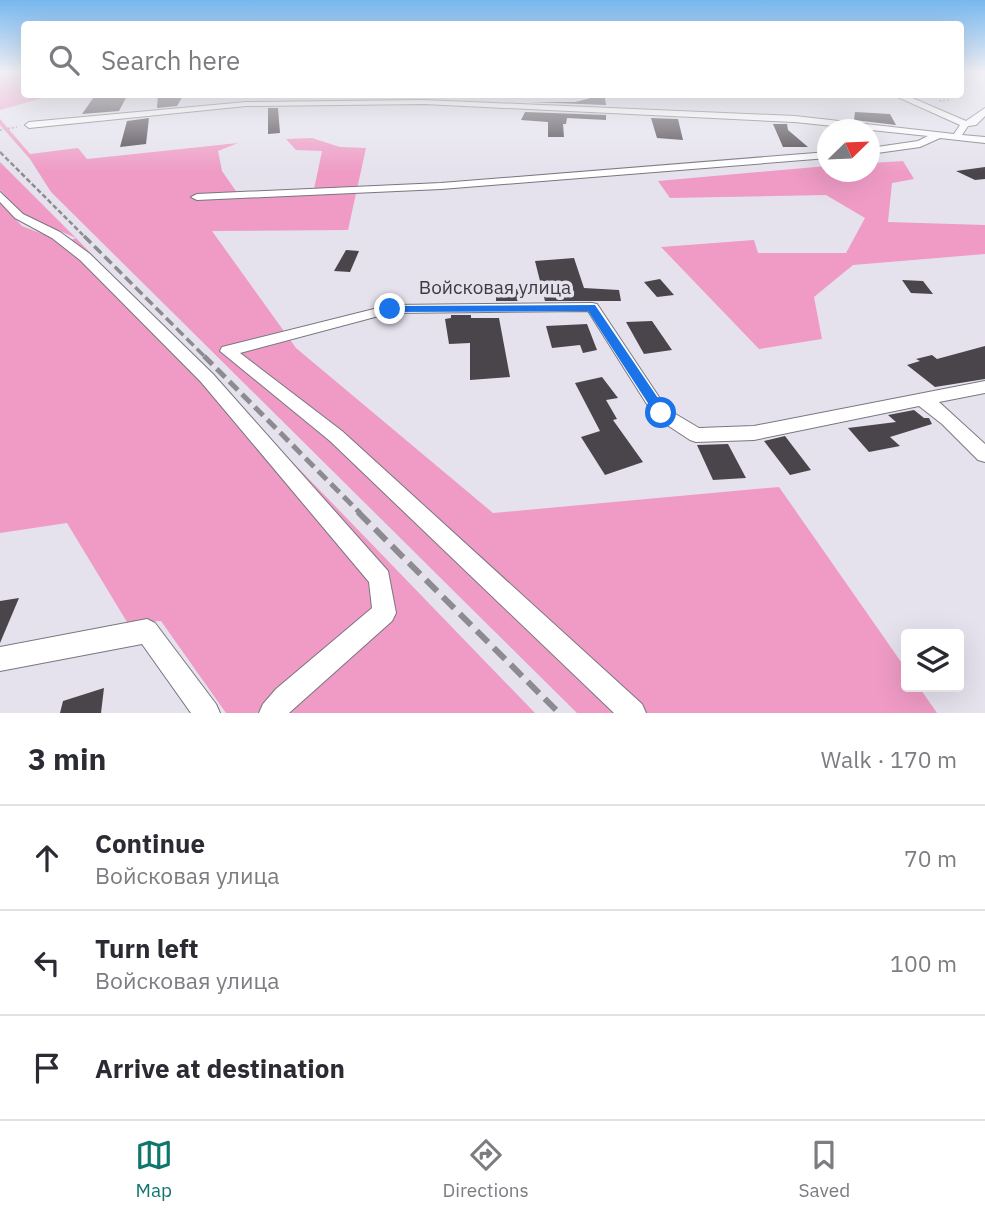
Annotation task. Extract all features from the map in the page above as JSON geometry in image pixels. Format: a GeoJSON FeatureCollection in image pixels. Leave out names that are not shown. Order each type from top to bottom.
{"type":"FeatureCollection","features":[{"type":"Feature","properties":{"kind":"street"},"geometry":{"type":"LineString","coordinates":[[29,125],[224,105]]}},
{"type":"Feature","properties":{"kind":"street"},"geometry":{"type":"LineString","coordinates":[[527,105],[614,106],[795,119],[985,140]]}},
{"type":"Feature","properties":{"kind":"street"},"geometry":{"type":"LineString","coordinates":[[921,105],[965,124],[973,123],[985,111]]}},
{"type":"Feature","properties":{"kind":"street"},"geometry":{"type":"LineString","coordinates":[[956,137],[965,124]]}},
{"type":"Feature","properties":{"kind":"street"},"geometry":{"type":"LineString","coordinates":[[880,150],[920,144],[941,134]]}},
{"type":"Feature","properties":{"kind":"street"},"geometry":{"type":"LineString","coordinates":[[197,197],[441,186],[817,156]]}},
{"type":"Feature","properties":{"kind":"street"},"geometry":{"type":"LineString","coordinates":[[0,195],[19,216],[56,234],[85,257],[197,369],[380,578],[384,613],[285,698],[272,713]]}},
{"type":"Feature","properties":{"kind":"street","name":"Войсковая улица"},"geometry":{"type":"LineString","coordinates":[[633,713],[336,436],[228,351],[390,309],[592,307],[661,413],[696,435],[754,433],[985,387]]}},
{"type":"Feature","properties":{"kind":"street"},"geometry":{"type":"LineString","coordinates":[[924,401],[951,421],[964,437],[985,455]]}},
{"type":"Feature","properties":{"kind":"street"},"geometry":{"type":"LineString","coordinates":[[0,659],[147,631],[207,713]]}},
{"type":"Feature","properties":{"kind":"path"},"geometry":{"type":"LineString","coordinates":[[0,130],[29,125]]}},
{"type":"Feature","properties":{"kind":"shaded area"},"geometry":{"type":"Polygon","coordinates":[[[0,105],[17,105],[0,110],[0,105]]]}},
{"type":"Feature","properties":{"kind":"shaded area"},"geometry":{"type":"Polygon","coordinates":[[[0,119],[30,154],[78,148],[87,159],[238,143],[218,151],[222,171],[240,197],[313,194],[322,151],[296,150],[286,139],[312,138],[340,147],[366,148],[348,230],[212,231],[296,348],[493,513],[779,487],[901,662],[901,692],[922,692],[937,713],[577,713],[51,192],[30,159],[0,125],[0,119]]]}},
{"type":"Feature","properties":{"kind":"shaded area"},"geometry":{"type":"Polygon","coordinates":[[[903,161],[914,179],[892,183],[888,222],[985,225],[985,254],[853,265],[814,297],[822,339],[759,349],[661,247],[754,240],[758,253],[846,253],[865,218],[826,195],[670,198],[658,181],[817,167],[817,182],[880,182],[880,162],[903,161]]]}},
{"type":"Feature","properties":{"kind":"shaded area"},"geometry":{"type":"Polygon","coordinates":[[[0,162],[76,238],[23,215],[0,190],[0,162]]]}},
{"type":"Feature","properties":{"kind":"shaded area"},"geometry":{"type":"Polygon","coordinates":[[[0,203],[22,226],[60,244],[76,238],[535,713],[286,713],[375,612],[257,713],[226,713],[161,621],[127,622],[67,523],[0,533],[0,203]]]}},
{"type":"Feature","properties":{"kind":"building"},"geometry":{"type":"Polygon","coordinates":[[[88,105],[122,105],[119,111],[82,114],[88,105]]]}},
{"type":"Feature","properties":{"kind":"building"},"geometry":{"type":"Polygon","coordinates":[[[157,105],[177,105],[177,106],[157,108],[157,105]]]}},
{"type":"Feature","properties":{"kind":"building"},"geometry":{"type":"Polygon","coordinates":[[[268,108],[278,108],[280,133],[268,134],[268,108]]]}},
{"type":"Feature","properties":{"kind":"building"},"geometry":{"type":"Polygon","coordinates":[[[525,112],[606,115],[606,120],[567,118],[566,124],[563,124],[564,137],[548,137],[548,122],[521,120],[525,112]]]}},
{"type":"Feature","properties":{"kind":"building"},"geometry":{"type":"Polygon","coordinates":[[[855,112],[890,114],[896,125],[880,123],[880,119],[854,119],[855,112]]]}},
{"type":"Feature","properties":{"kind":"building"},"geometry":{"type":"Polygon","coordinates":[[[149,118],[146,144],[120,147],[127,121],[149,118]]]}},
{"type":"Feature","properties":{"kind":"building"},"geometry":{"type":"Polygon","coordinates":[[[651,118],[678,119],[683,140],[657,138],[651,118]]]}},
{"type":"Feature","properties":{"kind":"building"},"geometry":{"type":"Polygon","coordinates":[[[773,124],[787,124],[788,130],[808,147],[783,147],[773,124]]]}},
{"type":"Feature","properties":{"kind":"building"},"geometry":{"type":"Polygon","coordinates":[[[985,167],[985,179],[975,180],[956,171],[985,167]]]}},
{"type":"Feature","properties":{"kind":"building"},"geometry":{"type":"Polygon","coordinates":[[[346,250],[359,251],[350,272],[334,271],[346,250]]]}},
{"type":"Feature","properties":{"kind":"building"},"geometry":{"type":"Polygon","coordinates":[[[574,258],[584,288],[619,290],[621,301],[545,301],[535,261],[574,258]]]}},
{"type":"Feature","properties":{"kind":"building"},"geometry":{"type":"Polygon","coordinates":[[[660,279],[674,295],[657,297],[644,282],[660,279]]]}},
{"type":"Feature","properties":{"kind":"building"},"geometry":{"type":"Polygon","coordinates":[[[902,280],[923,281],[933,294],[911,293],[902,280]]]}},
{"type":"Feature","properties":{"kind":"building"},"geometry":{"type":"Polygon","coordinates":[[[496,289],[520,289],[522,301],[496,301],[496,289]]]}},
{"type":"Feature","properties":{"kind":"building"},"geometry":{"type":"Polygon","coordinates":[[[451,315],[499,318],[510,377],[470,380],[470,343],[449,344],[445,319],[451,318],[451,315]]]}},
{"type":"Feature","properties":{"kind":"building"},"geometry":{"type":"Polygon","coordinates":[[[652,321],[672,350],[644,354],[626,322],[652,321]]]}},
{"type":"Feature","properties":{"kind":"building"},"geometry":{"type":"Polygon","coordinates":[[[587,324],[597,350],[583,353],[580,345],[552,348],[546,326],[587,324]]]}},
{"type":"Feature","properties":{"kind":"building"},"geometry":{"type":"Polygon","coordinates":[[[985,346],[985,379],[935,387],[907,365],[920,361],[916,359],[932,355],[937,359],[985,346]]]}},
{"type":"Feature","properties":{"kind":"building"},"geometry":{"type":"Polygon","coordinates":[[[602,377],[618,398],[606,400],[617,419],[613,420],[643,462],[605,475],[581,437],[600,431],[575,383],[602,377]]]}},
{"type":"Feature","properties":{"kind":"building"},"geometry":{"type":"Polygon","coordinates":[[[914,410],[924,418],[929,418],[932,424],[890,437],[900,446],[869,452],[848,428],[896,422],[888,415],[914,410]]]}},
{"type":"Feature","properties":{"kind":"building"},"geometry":{"type":"Polygon","coordinates":[[[785,436],[811,470],[790,475],[764,441],[785,436]]]}},
{"type":"Feature","properties":{"kind":"building"},"geometry":{"type":"Polygon","coordinates":[[[728,444],[746,478],[713,480],[697,445],[728,444]]]}},
{"type":"Feature","properties":{"kind":"building"},"geometry":{"type":"Polygon","coordinates":[[[19,598],[0,643],[0,601],[19,598]]]}},
{"type":"Feature","properties":{"kind":"building"},"geometry":{"type":"Polygon","coordinates":[[[104,688],[101,713],[60,713],[63,701],[104,688]]]}},
{"type":"Feature","properties":{"kind":"railway"},"geometry":{"type":"LineString","coordinates":[[0,152],[204,356]]}},
{"type":"Feature","properties":{"kind":"railway"},"geometry":{"type":"LineString","coordinates":[[204,356],[360,513]]}},
{"type":"Feature","properties":{"kind":"railway"},"geometry":{"type":"LineString","coordinates":[[358,512],[559,713]]}},
{"type":"Feature","properties":{"kind":"route"},"geometry":{"type":"LineString","coordinates":[[390,309],[592,307],[661,413]]}}]}
